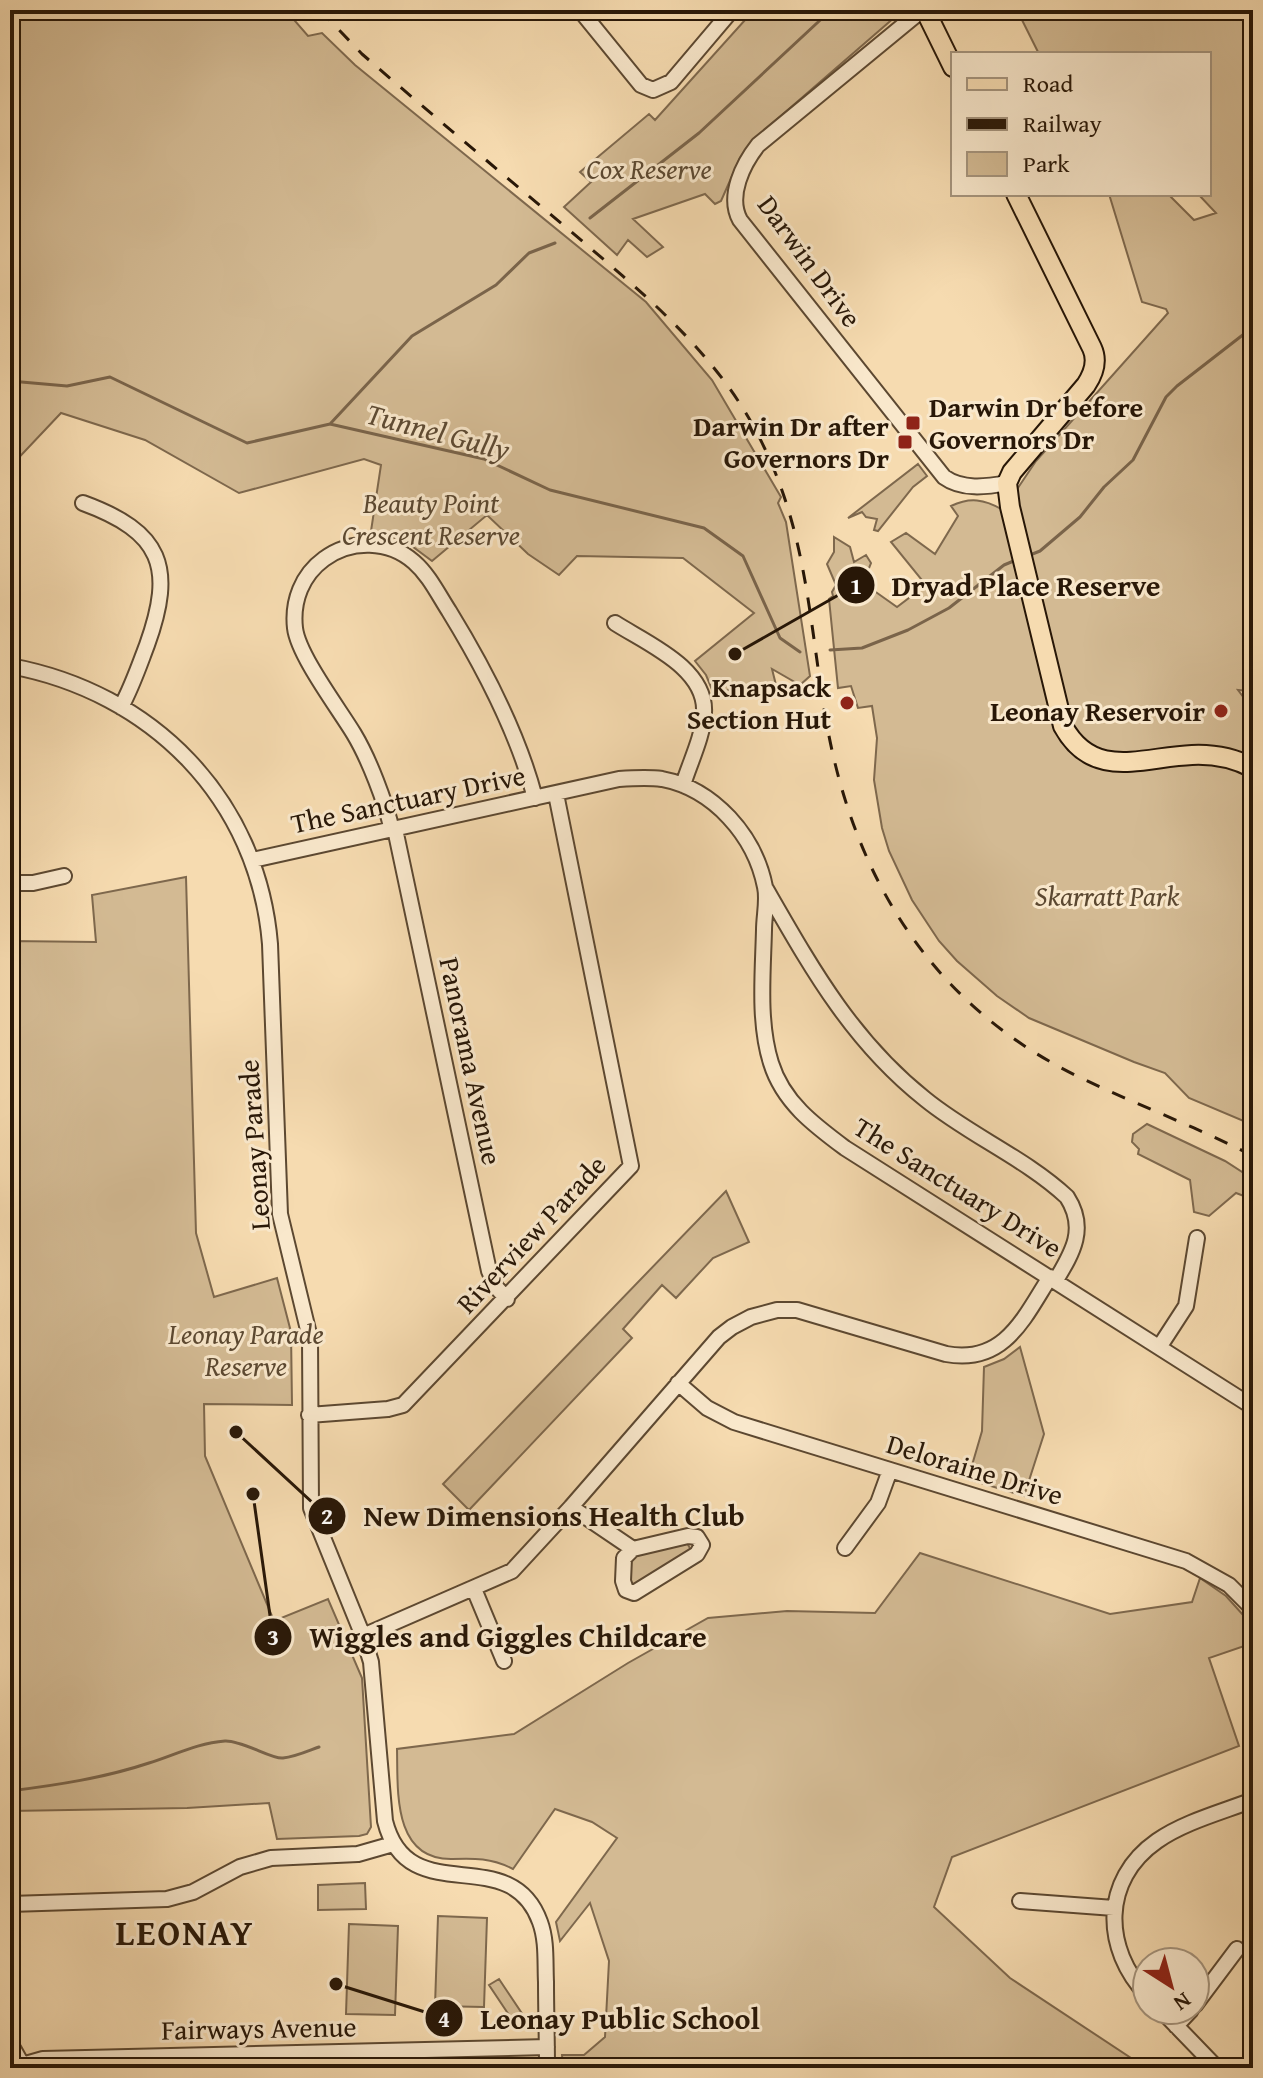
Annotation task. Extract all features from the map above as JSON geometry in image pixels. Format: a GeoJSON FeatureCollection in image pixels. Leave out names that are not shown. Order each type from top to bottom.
{"type":"FeatureCollection","features":[{"type":"Feature","properties":{"kind":"main road"},"geometry":{"type":"LineString","coordinates":[[924,10],[951,63]]}},
{"type":"Feature","properties":{"kind":"main road"},"geometry":{"type":"LineString","coordinates":[[1017,196],[1095,359],[1086,385],[1015,468],[1007,483],[1059,715],[1070,737],[1084,752],[1098,759],[1117,763],[1200,755],[1230,759],[1253,768]]}},
{"type":"Feature","properties":{"kind":"street"},"geometry":{"type":"LineString","coordinates":[[580,10],[641,85],[653,90],[671,82],[732,10]]}},
{"type":"Feature","properties":{"kind":"street","name":"Darwin Drive"},"geometry":{"type":"LineString","coordinates":[[924,10],[758,145],[742,172],[735,210],[946,479],[977,487],[1007,483]]}},
{"type":"Feature","properties":{"kind":"street"},"geometry":{"type":"LineString","coordinates":[[83,503],[113,514],[133,527],[148,545],[160,568],[162,589],[158,613],[121,707]]}},
{"type":"Feature","properties":{"kind":"street","name":"Panorama Avenue"},"geometry":{"type":"LineString","coordinates":[[507,1299],[496,1287],[489,1271],[393,829],[359,742],[307,656],[295,627],[296,605],[309,574],[327,556],[357,545],[373,544],[394,549],[412,561],[428,578],[486,672],[535,798]]}},
{"type":"Feature","properties":{"kind":"street"},"geometry":{"type":"LineString","coordinates":[[615,623],[682,668],[701,696],[704,707],[702,726],[683,785]]}},
{"type":"Feature","properties":{"kind":"street","name":"Leonay Parade"},"geometry":{"type":"LineString","coordinates":[[10,666],[64,682],[121,707],[171,743],[212,786],[230,813],[253,860],[267,914],[270,944],[280,1214],[309,1333],[311,1508],[371,1662],[383,1808],[393,1844]]}},
{"type":"Feature","properties":{"kind":"street","name":"The Sanctuary Drive"},"geometry":{"type":"LineString","coordinates":[[253,860],[619,779],[643,778],[683,785],[709,800],[739,829],[754,855],[766,889],[764,1023],[775,1073],[795,1107],[845,1148],[1253,1407]]}},
{"type":"Feature","properties":{"kind":"street","name":"Riverview Parade"},"geometry":{"type":"LineString","coordinates":[[309,1415],[403,1405],[631,1166],[556,794]]}},
{"type":"Feature","properties":{"kind":"street"},"geometry":{"type":"LineString","coordinates":[[10,883],[33,883],[64,876]]}},
{"type":"Feature","properties":{"kind":"street"},"geometry":{"type":"LineString","coordinates":[[363,1636],[512,1571],[678,1383],[732,1327],[751,1317],[786,1309],[808,1312],[946,1354],[979,1354],[999,1345],[1013,1333],[1073,1252],[1077,1238],[1076,1215],[1067,1197],[943,1113],[898,1076],[860,1037],[829,996],[766,889]]}},
{"type":"Feature","properties":{"kind":"street"},"geometry":{"type":"LineString","coordinates":[[764,929],[775,924],[787,925]]}},
{"type":"Feature","properties":{"kind":"street"},"geometry":{"type":"LineString","coordinates":[[1160,1346],[1188,1302],[1197,1238]]}},
{"type":"Feature","properties":{"kind":"street","name":"Deloraine Drive"},"geometry":{"type":"LineString","coordinates":[[678,1383],[722,1417],[1186,1561],[1229,1585],[1253,1609]]}},
{"type":"Feature","properties":{"kind":"street"},"geometry":{"type":"LineString","coordinates":[[845,1548],[878,1503],[890,1470]]}},
{"type":"Feature","properties":{"kind":"street"},"geometry":{"type":"LineString","coordinates":[[571,1507],[633,1549],[688,1536],[697,1537],[702,1545],[697,1554],[634,1593],[626,1590],[623,1581],[624,1558],[633,1549]]}},
{"type":"Feature","properties":{"kind":"street"},"geometry":{"type":"LineString","coordinates":[[474,1589],[504,1661]]}},
{"type":"Feature","properties":{"kind":"street"},"geometry":{"type":"LineString","coordinates":[[1131,1976],[1115,1939],[1114,1908],[1129,1870],[1157,1841],[1253,1800]]}},
{"type":"Feature","properties":{"kind":"street"},"geometry":{"type":"LineString","coordinates":[[10,1904],[167,1899],[193,1892],[240,1867],[271,1858],[358,1854],[393,1844],[413,1863],[433,1872],[486,1876],[501,1881],[514,1887],[531,1905],[541,1922],[545,1941],[547,2068]]}},
{"type":"Feature","properties":{"kind":"street"},"geometry":{"type":"LineString","coordinates":[[1020,1901],[1114,1908]]}},
{"type":"Feature","properties":{"kind":"street"},"geometry":{"type":"LineString","coordinates":[[1211,1984],[1237,1949]]}},
{"type":"Feature","properties":{"kind":"street"},"geometry":{"type":"LineString","coordinates":[[1176,2026],[1217,2068]]}},
{"type":"Feature","properties":{"kind":"street"},"geometry":{"type":"LineString","coordinates":[[10,2043],[23,2066]]}},
{"type":"Feature","properties":{"kind":"street","name":"Fairways Avenue"},"geometry":{"type":"LineString","coordinates":[[23,2066],[43,2059],[547,2047]]}},
{"type":"Feature","properties":{"kind":"green space","name":"Beauty Point Crescent Reserve"},"geometry":{"type":"Polygon","coordinates":[[[10,10],[290,10],[288,13],[308,36],[322,33],[355,65],[646,302],[712,380],[781,497],[778,503],[786,522],[810,676],[800,685],[772,669],[776,685],[713,692],[706,675],[695,661],[754,613],[683,558],[577,556],[559,575],[528,554],[487,515],[432,561],[405,541],[371,531],[381,465],[364,459],[239,493],[145,440],[61,413],[10,467],[10,10]]]}},
{"type":"Feature","properties":{"kind":"green space","name":"Cox Reserve"},"geometry":{"type":"Polygon","coordinates":[[[754,10],[903,10],[752,141],[740,158],[721,201],[715,204],[705,194],[633,219],[663,247],[647,257],[628,240],[617,255],[564,207],[591,182],[580,172],[649,114],[655,120],[754,10]]]}},
{"type":"Feature","properties":{"kind":"green space","name":"Skarratt Park"},"geometry":{"type":"Polygon","coordinates":[[[1017,10],[1253,10],[1253,702],[1248,691],[1238,690],[1253,710],[1253,1125],[1189,1098],[1165,1073],[1029,1018],[997,996],[957,961],[939,941],[912,900],[889,851],[874,780],[877,738],[872,706],[858,708],[851,686],[838,688],[829,599],[836,585],[827,564],[834,552],[834,537],[850,547],[854,562],[866,555],[871,563],[863,583],[897,607],[926,585],[891,542],[906,533],[935,554],[958,516],[951,506],[977,500],[1003,510],[1036,461],[1168,313],[1166,309],[1142,302],[1110,196],[1170,196],[1194,220],[1216,213],[1200,196],[1211,196],[1211,52],[1038,52],[1017,10]]]}},
{"type":"Feature","properties":{"kind":"green space"},"geometry":{"type":"Polygon","coordinates":[[[918,464],[927,476],[913,487],[878,531],[874,530],[877,519],[866,517],[862,512],[848,518],[918,464]]]}},
{"type":"Feature","properties":{"kind":"green space","name":"Leonay Parade Reserve"},"geometry":{"type":"Polygon","coordinates":[[[186,877],[196,1233],[214,1297],[277,1278],[291,1332],[292,1405],[204,1404],[205,1456],[274,1621],[328,1599],[362,1678],[371,1827],[367,1834],[359,1836],[277,1839],[269,1803],[187,1808],[10,1811],[10,941],[96,942],[92,895],[186,877]]]}},
{"type":"Feature","properties":{"kind":"green space"},"geometry":{"type":"Polygon","coordinates":[[[1147,1124],[1225,1161],[1253,1179],[1253,1209],[1248,1207],[1244,1196],[1236,1193],[1209,1216],[1194,1212],[1190,1180],[1138,1154],[1139,1149],[1132,1142],[1133,1134],[1147,1124]]]}},
{"type":"Feature","properties":{"kind":"green space"},"geometry":{"type":"Polygon","coordinates":[[[726,1191],[749,1242],[713,1258],[676,1298],[662,1285],[623,1329],[632,1338],[469,1510],[443,1484],[726,1191]]]}},
{"type":"Feature","properties":{"kind":"green space"},"geometry":{"type":"Polygon","coordinates":[[[1020,1347],[1044,1434],[1024,1496],[968,1479],[982,1431],[984,1367],[1004,1359],[1020,1347]]]}},
{"type":"Feature","properties":{"kind":"green space"},"geometry":{"type":"Polygon","coordinates":[[[687,1543],[691,1550],[634,1585],[630,1581],[630,1563],[637,1555],[687,1543]]]}},
{"type":"Feature","properties":{"kind":"green space"},"geometry":{"type":"Polygon","coordinates":[[[920,1553],[1110,1614],[1192,1602],[1200,1578],[1226,1596],[1253,1626],[1253,1643],[1209,1658],[1239,1746],[952,1857],[934,1907],[1010,1978],[1134,2060],[1141,2068],[563,2068],[562,2055],[584,2055],[605,2037],[609,1961],[590,1903],[560,1941],[556,1922],[617,1838],[592,1822],[555,1809],[513,1869],[483,1860],[432,1856],[418,1848],[408,1835],[402,1819],[397,1749],[514,1734],[628,1663],[708,1618],[787,1611],[875,1613],[920,1553]]]}},
{"type":"Feature","properties":{"kind":"green space"},"geometry":{"type":"Polygon","coordinates":[[[365,1883],[366,1909],[318,1910],[318,1885],[365,1883]]]}},
{"type":"Feature","properties":{"kind":"green space"},"geometry":{"type":"Polygon","coordinates":[[[438,1916],[487,1918],[484,2007],[435,2006],[438,1916]]]}},
{"type":"Feature","properties":{"kind":"green space"},"geometry":{"type":"Polygon","coordinates":[[[349,1924],[398,1926],[395,2015],[346,2014],[349,1924]]]}},
{"type":"Feature","properties":{"kind":"green space"},"geometry":{"type":"Polygon","coordinates":[[[499,1979],[523,2015],[513,2021],[489,1985],[499,1979]]]}},
{"type":"Feature","properties":{"kind":"waterway"},"geometry":{"type":"LineString","coordinates":[[590,218],[699,133],[831,10]]}},
{"type":"Feature","properties":{"kind":"waterway"},"geometry":{"type":"LineString","coordinates":[[330,424],[412,336],[496,285],[529,253],[555,243]]}},
{"type":"Feature","properties":{"kind":"waterway","name":"Tunnel Gully"},"geometry":{"type":"LineString","coordinates":[[1030,555],[1040,551],[1080,517],[1104,487],[1133,460],[1166,397],[1253,327]]}},
{"type":"Feature","properties":{"kind":"waterway","name":"Tunnel Gully"},"geometry":{"type":"LineString","coordinates":[[10,381],[67,386],[110,377],[247,443],[330,424],[484,459],[550,490],[704,528],[743,556],[780,638],[800,652]]}},
{"type":"Feature","properties":{"kind":"waterway","name":"Tunnel Gully"},"geometry":{"type":"LineString","coordinates":[[830,650],[862,648],[908,630],[949,608],[1004,565],[1016,560]]}},
{"type":"Feature","properties":{"kind":"waterway"},"geometry":{"type":"LineString","coordinates":[[10,1791],[115,1773],[215,1742],[240,1744],[278,1758],[319,1747]]}},
{"type":"Feature","properties":{"kind":"railway"},"geometry":{"type":"LineString","coordinates":[[320,10],[362,54],[647,297],[696,346],[738,401],[773,466],[795,535],[809,604],[825,714],[837,772],[854,827],[877,878],[905,926],[938,970],[978,1010],[1023,1045],[1075,1075],[1253,1156]]}},
{"type":"Feature","properties":{"kind":"place","name":"Darwin Dr before Governors Dr"},"geometry":{"type":"Point","coordinates":[913,423]}},
{"type":"Feature","properties":{"kind":"place","name":"Darwin Dr after Governors Dr"},"geometry":{"type":"Point","coordinates":[905,442]}},
{"type":"Feature","properties":{"kind":"place","name":"Dryad Place Reserve"},"geometry":{"type":"Point","coordinates":[735,654]}},
{"type":"Feature","properties":{"kind":"place","name":"Knapsack Section Hut"},"geometry":{"type":"Point","coordinates":[847,703]}},
{"type":"Feature","properties":{"kind":"place","name":"Leonay Reservoir"},"geometry":{"type":"Point","coordinates":[1221,711]}},
{"type":"Feature","properties":{"kind":"place","name":"New Dimensions Health Club"},"geometry":{"type":"Point","coordinates":[236,1432]}},
{"type":"Feature","properties":{"kind":"place","name":"Wiggles and Giggles Childcare"},"geometry":{"type":"Point","coordinates":[253,1494]}},
{"type":"Feature","properties":{"kind":"place","name":"Leonay Public School"},"geometry":{"type":"Point","coordinates":[336,1984]}},
{"type":"Feature","properties":{"kind":"district","name":"LEONAY"},"geometry":{"type":"Point","coordinates":[185,1932]}}]}
